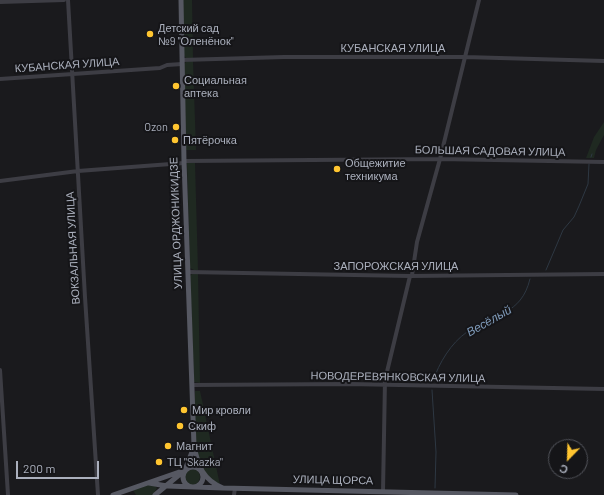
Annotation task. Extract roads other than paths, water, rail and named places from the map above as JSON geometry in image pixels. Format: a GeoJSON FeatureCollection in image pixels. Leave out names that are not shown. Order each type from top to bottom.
{"type":"FeatureCollection","features":[{"type":"Feature","properties":{"kind":"main road","name":"УЛИЦА ОРДЖОНИКИДЗЕ"},"geometry":{"type":"LineString","coordinates":[[180,0],[194,446]]}},
{"type":"Feature","properties":{"kind":"main road"},"geometry":{"type":"LineString","coordinates":[[194,446],[203,476],[202,482],[197,486],[192,487],[187,486],[182,477],[194,446]]}},
{"type":"Feature","properties":{"kind":"main road"},"geometry":{"type":"LineString","coordinates":[[155,495],[188,467],[192,466],[197,467],[212,482],[223,488]]}},
{"type":"Feature","properties":{"kind":"main road","name":"УЛИЦА ЩОРСА"},"geometry":{"type":"LineString","coordinates":[[113,495],[185,470]]}},
{"type":"Feature","properties":{"kind":"main road","name":"УЛИЦА ЩОРСА"},"geometry":{"type":"LineString","coordinates":[[149,483],[167,486],[192,487],[516,495]]}},
{"type":"Feature","properties":{"kind":"street"},"geometry":{"type":"LineString","coordinates":[[0,2],[64,0]]}},
{"type":"Feature","properties":{"kind":"street","name":"ВОКЗАЛЬНАЯ УЛИЦА"},"geometry":{"type":"LineString","coordinates":[[68,0],[98,495]]}},
{"type":"Feature","properties":{"kind":"street"},"geometry":{"type":"LineString","coordinates":[[383,491],[385,377],[411,276],[417,242],[440,159],[478,0]]}},
{"type":"Feature","properties":{"kind":"street","name":"КУБАНСКАЯ УЛИЦА"},"geometry":{"type":"LineString","coordinates":[[0,79],[160,68],[182,62],[284,57],[465,57],[604,61]]}},
{"type":"Feature","properties":{"kind":"street","name":"БОЛЬШАЯ САДОВАЯ УЛИЦА"},"geometry":{"type":"LineString","coordinates":[[0,181],[78,171],[184,162],[440,159],[604,162]]}},
{"type":"Feature","properties":{"kind":"street","name":"ЗАПОРОЖСКАЯ УЛИЦА"},"geometry":{"type":"LineString","coordinates":[[188,272],[411,276],[604,274]]}},
{"type":"Feature","properties":{"kind":"street"},"geometry":{"type":"LineString","coordinates":[[0,370],[8,495]]}},
{"type":"Feature","properties":{"kind":"street","name":"НОВОДЕРЕВЯНКОВСКАЯ УЛИЦА"},"geometry":{"type":"LineString","coordinates":[[192,385],[385,385],[604,389]]}},
{"type":"Feature","properties":{"kind":"street"},"geometry":{"type":"LineString","coordinates":[[234,495],[235,488]]}},
{"type":"Feature","properties":{"kind":"waterway","name":"Весёлый"},"geometry":{"type":"LineString","coordinates":[[546,270],[563,230],[574,217],[588,184],[589,164]]}},
{"type":"Feature","properties":{"kind":"waterway","name":"Весёлый"},"geometry":{"type":"LineString","coordinates":[[433,381],[442,360],[456,342],[467,332],[513,307],[526,291],[530,279]]}},
{"type":"Feature","properties":{"kind":"waterway","name":"Весёлый"},"geometry":{"type":"LineString","coordinates":[[432,390],[436,452],[435,488]]}},
{"type":"Feature","properties":{"kind":"place","name":"Детский сад №9 \"Оленёнок\""},"geometry":{"type":"Point","coordinates":[150,34]}},
{"type":"Feature","properties":{"kind":"place","name":"Социальная аптека"},"geometry":{"type":"Point","coordinates":[176,86]}},
{"type":"Feature","properties":{"kind":"place","name":"Ozon"},"geometry":{"type":"Point","coordinates":[176,127]}},
{"type":"Feature","properties":{"kind":"place","name":"Пятёрочка"},"geometry":{"type":"Point","coordinates":[175,140]}},
{"type":"Feature","properties":{"kind":"place","name":"Общежитие техникума"},"geometry":{"type":"Point","coordinates":[337,169]}},
{"type":"Feature","properties":{"kind":"place","name":"Мир кровли"},"geometry":{"type":"Point","coordinates":[184,410]}},
{"type":"Feature","properties":{"kind":"place","name":"Скиф"},"geometry":{"type":"Point","coordinates":[180,426]}},
{"type":"Feature","properties":{"kind":"place","name":"Магнит"},"geometry":{"type":"Point","coordinates":[168,446]}},
{"type":"Feature","properties":{"kind":"place","name":"ТЦ \"Skazka\""},"geometry":{"type":"Point","coordinates":[159,462]}}]}
